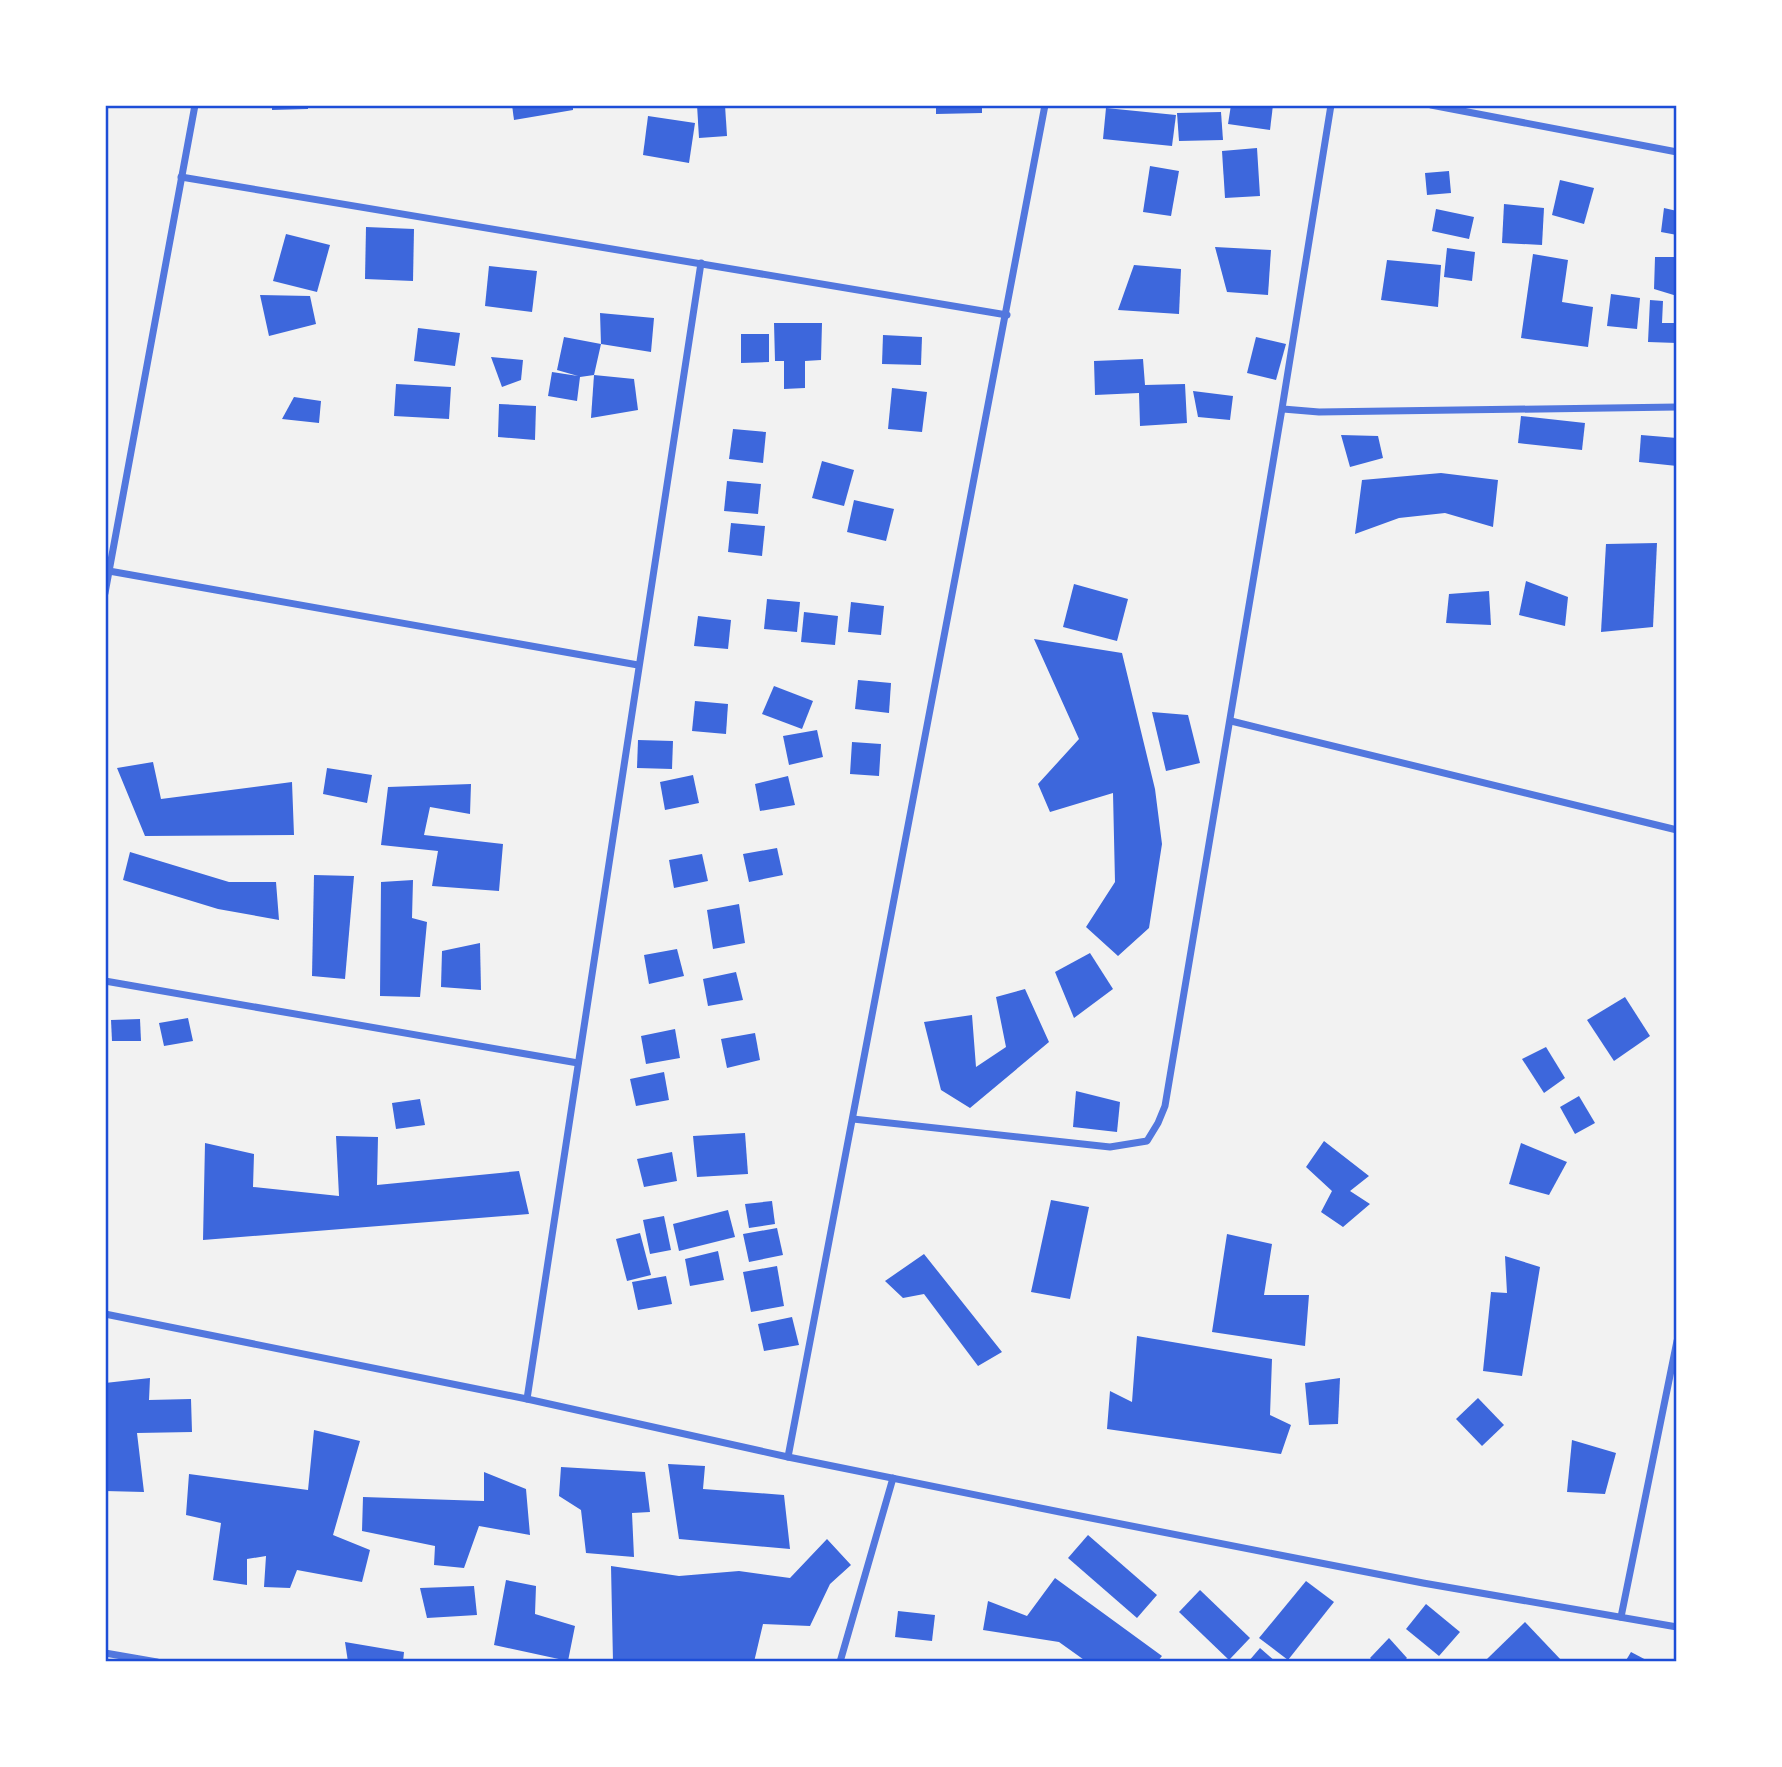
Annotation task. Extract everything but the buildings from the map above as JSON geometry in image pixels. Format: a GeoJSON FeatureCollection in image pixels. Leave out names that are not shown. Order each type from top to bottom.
{"type":"FeatureCollection","features":[{"type":"Feature","properties":{"kind":"street"},"geometry":{"type":"LineString","coordinates":[[105,593],[195,105]]}},
{"type":"Feature","properties":{"kind":"street"},"geometry":{"type":"LineString","coordinates":[[788,1457],[1045,105]]}},
{"type":"Feature","properties":{"kind":"street"},"geometry":{"type":"LineString","coordinates":[[853,1119],[1110,1147],[1147,1141],[1158,1124],[1165,1106],[1231,721],[1332,105]]}},
{"type":"Feature","properties":{"kind":"street"},"geometry":{"type":"LineString","coordinates":[[1431,105],[1677,152]]}},
{"type":"Feature","properties":{"kind":"street"},"geometry":{"type":"LineString","coordinates":[[181,177],[1007,315]]}},
{"type":"Feature","properties":{"kind":"street"},"geometry":{"type":"LineString","coordinates":[[527,1399],[701,263]]}},
{"type":"Feature","properties":{"kind":"street"},"geometry":{"type":"LineString","coordinates":[[1283,409],[1319,412],[1677,407]]}},
{"type":"Feature","properties":{"kind":"street"},"geometry":{"type":"LineString","coordinates":[[109,572],[638,665]]}},
{"type":"Feature","properties":{"kind":"street"},"geometry":{"type":"LineString","coordinates":[[1231,721],[1677,830]]}},
{"type":"Feature","properties":{"kind":"street"},"geometry":{"type":"LineString","coordinates":[[105,981],[578,1063]]}},
{"type":"Feature","properties":{"kind":"street"},"geometry":{"type":"LineString","coordinates":[[105,1314],[527,1399],[893,1478],[1423,1583],[1677,1627]]}},
{"type":"Feature","properties":{"kind":"street"},"geometry":{"type":"LineString","coordinates":[[1621,1617],[1677,1341]]}},
{"type":"Feature","properties":{"kind":"street"},"geometry":{"type":"LineString","coordinates":[[840,1662],[893,1478]]}},
{"type":"Feature","properties":{"kind":"street"},"geometry":{"type":"LineString","coordinates":[[105,1653],[158,1662]]}}]}
